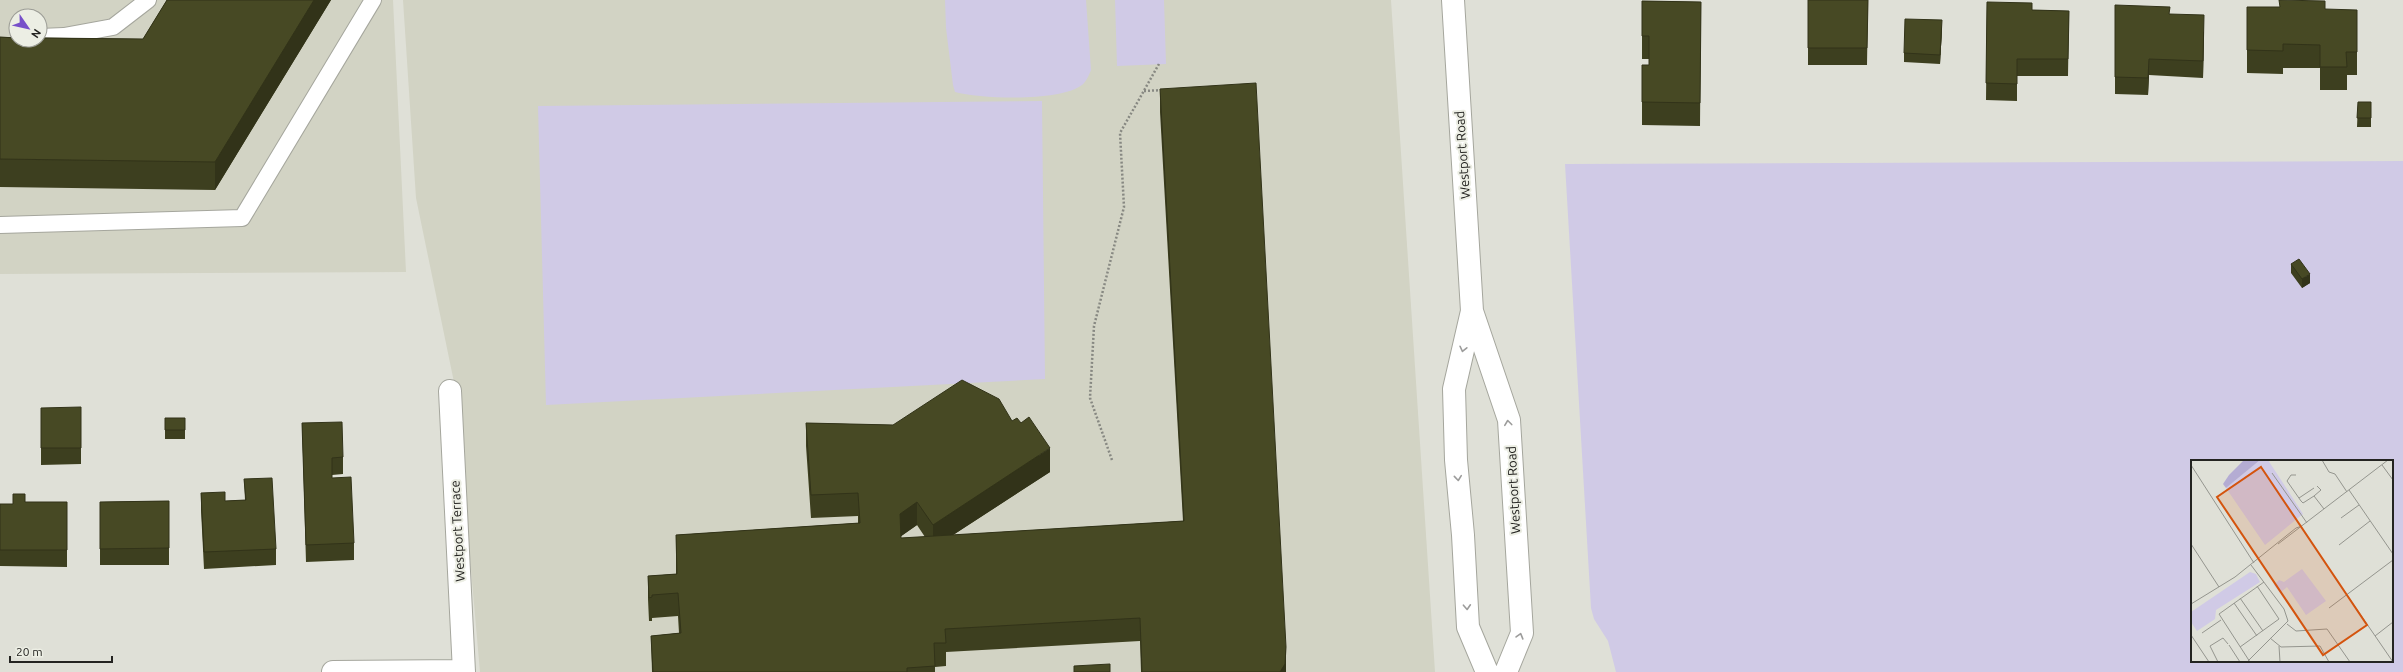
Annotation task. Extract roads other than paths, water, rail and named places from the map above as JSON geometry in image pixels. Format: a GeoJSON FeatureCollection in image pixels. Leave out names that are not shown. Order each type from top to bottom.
{"type":"FeatureCollection","features":[{"type":"Feature","properties":{"kind":"main road","name":"Westport Road"},"geometry":{"type":"LineString","coordinates":[[1453,0],[1472,311],[1509,420],[1522,633],[1506,672]]}},
{"type":"Feature","properties":{"kind":"main road","name":"Westport Road"},"geometry":{"type":"LineString","coordinates":[[1472,311],[1454,389],[1456,460],[1463,535],[1468,626],[1487,672]]}},
{"type":"Feature","properties":{"kind":"main road","name":"Westport Terrace"},"geometry":{"type":"LineString","coordinates":[[450,391],[464,672]]}},
{"type":"Feature","properties":{"kind":"main road"},"geometry":{"type":"LineString","coordinates":[[333,672],[464,672]]}},
{"type":"Feature","properties":{"kind":"lane"},"geometry":{"type":"LineString","coordinates":[[48,37],[64,36],[113,26],[148,0]]}},
{"type":"Feature","properties":{"kind":"lane"},"geometry":{"type":"LineString","coordinates":[[0,225],[242,218],[374,0]]}}]}
